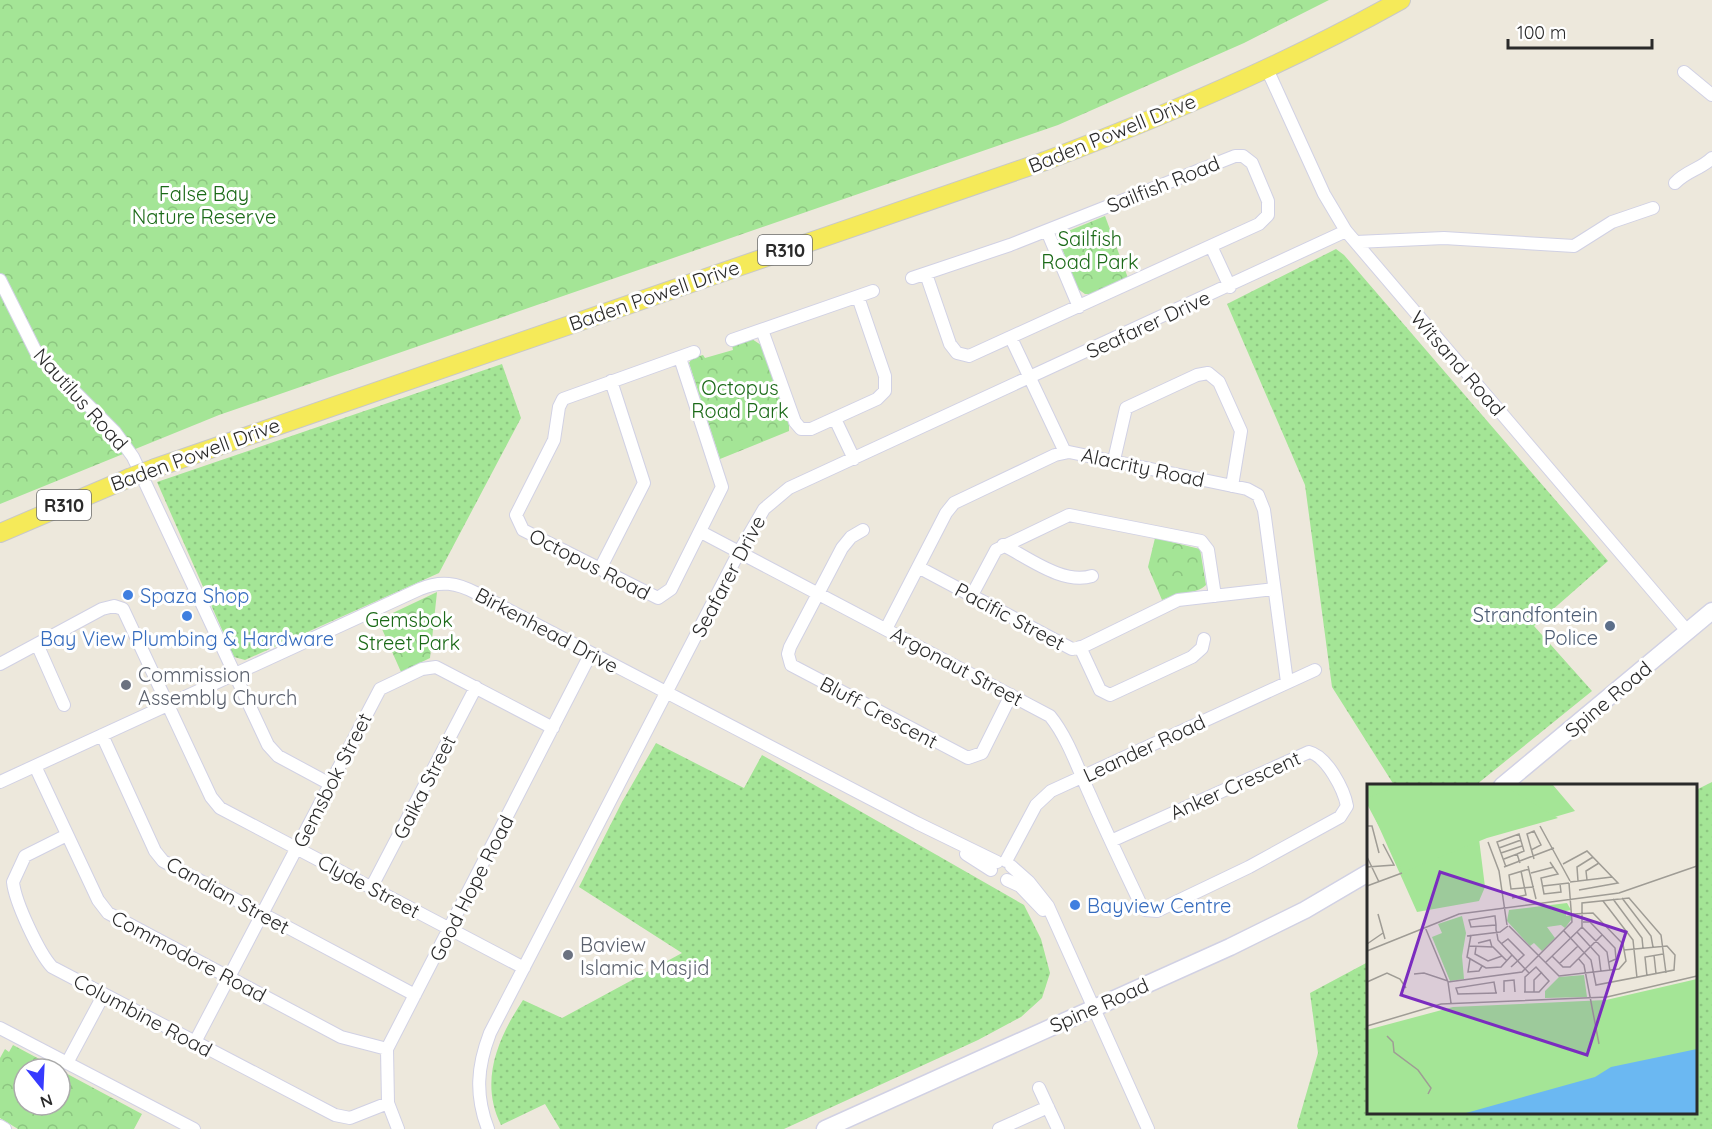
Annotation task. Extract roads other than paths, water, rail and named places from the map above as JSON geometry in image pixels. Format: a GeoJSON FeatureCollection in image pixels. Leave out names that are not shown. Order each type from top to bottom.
{"type":"FeatureCollection","features":[{"type":"Feature","properties":{"kind":"main road","name":"Baden Powell Drive"},"geometry":{"type":"LineString","coordinates":[[0,533],[155,468],[1026,168],[1146,121],[1267,69],[1401,0]]}},
{"type":"Feature","properties":{"kind":"main road","name":"Spine Road"},"geometry":{"type":"LineString","coordinates":[[1504,784],[1712,611]]}},
{"type":"Feature","properties":{"kind":"main road","name":"Spine Road"},"geometry":{"type":"LineString","coordinates":[[825,1129],[1270,928],[1367,874]]}},
{"type":"Feature","properties":{"kind":"street","name":"Witsand Road"},"geometry":{"type":"LineString","coordinates":[[1267,69],[1324,194],[1346,231],[1688,632]]}},
{"type":"Feature","properties":{"kind":"street"},"geometry":{"type":"LineString","coordinates":[[1684,72],[1712,95]]}},
{"type":"Feature","properties":{"kind":"street","name":"Sailfish Road"},"geometry":{"type":"LineString","coordinates":[[912,278],[1047,231],[1230,158],[1243,156],[1252,163],[1268,201],[1268,215],[1259,224],[975,355],[957,353],[950,344],[926,274]]}},
{"type":"Feature","properties":{"kind":"street"},"geometry":{"type":"LineString","coordinates":[[1675,183],[1682,174],[1706,164],[1712,158]]}},
{"type":"Feature","properties":{"kind":"street"},"geometry":{"type":"LineString","coordinates":[[1356,242],[1444,238],[1574,246],[1624,216],[1653,208]]}},
{"type":"Feature","properties":{"kind":"street"},"geometry":{"type":"LineString","coordinates":[[1047,231],[1079,307]]}},
{"type":"Feature","properties":{"kind":"street","name":"Seafarer Drive"},"geometry":{"type":"LineString","coordinates":[[488,1129],[478,1088],[480,1065],[490,1034],[739,552],[770,502],[789,488],[1230,287],[1346,231]]}},
{"type":"Feature","properties":{"kind":"street"},"geometry":{"type":"LineString","coordinates":[[1211,246],[1230,287]]}},
{"type":"Feature","properties":{"kind":"street","name":"Nautilus Road"},"geometry":{"type":"LineString","coordinates":[[0,280],[37,354],[115,432],[134,457],[234,674],[273,752],[330,784]]}},
{"type":"Feature","properties":{"kind":"street"},"geometry":{"type":"LineString","coordinates":[[732,340],[873,291]]}},
{"type":"Feature","properties":{"kind":"street"},"geometry":{"type":"LineString","coordinates":[[762,330],[797,426],[811,429],[882,396],[886,383],[858,297]]}},
{"type":"Feature","properties":{"kind":"street"},"geometry":{"type":"LineString","coordinates":[[1011,338],[1065,452]]}},
{"type":"Feature","properties":{"kind":"street","name":"Octopus Road"},"geometry":{"type":"LineString","coordinates":[[680,358],[722,487],[671,589],[662,598],[653,598],[523,530],[516,515],[554,440],[561,402],[567,396],[694,352]]}},
{"type":"Feature","properties":{"kind":"street"},"geometry":{"type":"LineString","coordinates":[[1114,460],[1126,408],[1197,375],[1208,373],[1219,382],[1241,431],[1232,486]]}},
{"type":"Feature","properties":{"kind":"street"},"geometry":{"type":"LineString","coordinates":[[600,569],[644,483],[611,381]]}},
{"type":"Feature","properties":{"kind":"street"},"geometry":{"type":"LineString","coordinates":[[835,419],[854,459]]}},
{"type":"Feature","properties":{"kind":"street","name":"Alacrity Road"},"geometry":{"type":"LineString","coordinates":[[886,628],[946,513],[954,503],[1065,452],[1114,460],[1253,491],[1263,504],[1287,682]]}},
{"type":"Feature","properties":{"kind":"street"},"geometry":{"type":"LineString","coordinates":[[972,595],[992,556],[1003,545],[1075,514],[1201,541],[1208,550],[1215,596]]}},
{"type":"Feature","properties":{"kind":"street"},"geometry":{"type":"LineString","coordinates":[[819,593],[842,548],[851,537],[864,530]]}},
{"type":"Feature","properties":{"kind":"street","name":"Argonaut Street"},"geometry":{"type":"LineString","coordinates":[[701,532],[1050,716],[1082,777],[1110,841]]}},
{"type":"Feature","properties":{"kind":"street"},"geometry":{"type":"LineString","coordinates":[[1003,545],[1066,577],[1084,579],[1092,576]]}},
{"type":"Feature","properties":{"kind":"street","name":"Pacific Street"},"geometry":{"type":"LineString","coordinates":[[918,567],[1068,647],[1080,647],[1178,600],[1274,589]]}},
{"type":"Feature","properties":{"kind":"street","name":"Birkenhead Drive"},"geometry":{"type":"LineString","coordinates":[[0,782],[423,587],[443,583],[462,586],[917,823],[1001,864],[1039,892],[1048,906],[1148,1129]]}},
{"type":"Feature","properties":{"kind":"street","name":"Bluff Crescent"},"geometry":{"type":"LineString","coordinates":[[819,593],[790,646],[789,660],[794,668],[968,758],[981,753],[1011,695]]}},
{"type":"Feature","properties":{"kind":"street","name":"Clyde Street"},"geometry":{"type":"LineString","coordinates":[[37,644],[102,609],[118,607],[128,617],[215,803],[225,812],[524,968]]}},
{"type":"Feature","properties":{"kind":"street"},"geometry":{"type":"LineString","coordinates":[[1080,647],[1100,690],[1110,695],[1192,657],[1202,648],[1204,639]]}},
{"type":"Feature","properties":{"kind":"street"},"geometry":{"type":"LineString","coordinates":[[0,664],[37,644],[64,705]]}},
{"type":"Feature","properties":{"kind":"street","name":"Good Hope Road"},"geometry":{"type":"LineString","coordinates":[[398,1129],[388,1103],[387,1049],[591,653]]}},
{"type":"Feature","properties":{"kind":"street","name":"Gemsbok Street"},"geometry":{"type":"LineString","coordinates":[[195,1042],[375,696],[387,684],[430,667],[443,670],[553,728]]}},
{"type":"Feature","properties":{"kind":"street","name":"Leander Road"},"geometry":{"type":"LineString","coordinates":[[1006,880],[1012,872],[1001,864],[1042,797],[1315,670]]}},
{"type":"Feature","properties":{"kind":"street","name":"Gaika Street"},"geometry":{"type":"LineString","coordinates":[[371,888],[476,687]]}},
{"type":"Feature","properties":{"kind":"street","name":"Candian Street"},"geometry":{"type":"LineString","coordinates":[[102,735],[159,857],[168,865],[416,995]]}},
{"type":"Feature","properties":{"kind":"street","name":"Anker Crescent"},"geometry":{"type":"LineString","coordinates":[[1310,752],[1320,757],[1344,794],[1347,806],[1340,817],[1306,836],[1157,911],[1145,910],[1141,905],[1110,841],[1310,752]]}},
{"type":"Feature","properties":{"kind":"street","name":"Commodore Road"},"geometry":{"type":"LineString","coordinates":[[35,766],[98,900],[108,913],[341,1037],[387,1049]]}},
{"type":"Feature","properties":{"kind":"street","name":"Columbine Road"},"geometry":{"type":"LineString","coordinates":[[66,835],[25,856],[14,876],[13,889],[49,963],[342,1118],[356,1116],[388,1103]]}},
{"type":"Feature","properties":{"kind":"street","name":"Birkenhead Drive"},"geometry":{"type":"LineString","coordinates":[[1001,864],[997,880],[1006,880],[1020,886],[1056,925]]}},
{"type":"Feature","properties":{"kind":"street"},"geometry":{"type":"LineString","coordinates":[[70,1057],[104,994]]}},
{"type":"Feature","properties":{"kind":"street"},"geometry":{"type":"LineString","coordinates":[[0,1028],[56,1057]]}},
{"type":"Feature","properties":{"kind":"street"},"geometry":{"type":"LineString","coordinates":[[72,1066],[194,1129]]}},
{"type":"Feature","properties":{"kind":"street"},"geometry":{"type":"LineString","coordinates":[[1039,1088],[1058,1129]]}},
{"type":"Feature","properties":{"kind":"street"},"geometry":{"type":"LineString","coordinates":[[999,1129],[1048,1107]]}},
{"type":"Feature","properties":{"kind":"street"},"geometry":{"type":"LineString","coordinates":[[0,1126],[5,1129]]}},
{"type":"Feature","properties":{"kind":"place","name":"Spaza Shop"},"geometry":{"type":"Point","coordinates":[128,595]}},
{"type":"Feature","properties":{"kind":"place","name":"Bay View Plumbing & Hardware"},"geometry":{"type":"Point","coordinates":[187,616]}},
{"type":"Feature","properties":{"kind":"place","name":"Strandfontein Police"},"geometry":{"type":"Point","coordinates":[1610,626]}},
{"type":"Feature","properties":{"kind":"place","name":"Commission Assembly Church"},"geometry":{"type":"Point","coordinates":[126,685]}},
{"type":"Feature","properties":{"kind":"place","name":"Bayview Centre"},"geometry":{"type":"Point","coordinates":[1075,905]}},
{"type":"Feature","properties":{"kind":"place","name":"Baview Islamic Masjid"},"geometry":{"type":"Point","coordinates":[568,955]}},
{"type":"Feature","properties":{"kind":"park label","name":"False Bay Nature Reserve"},"geometry":{"type":"Point","coordinates":[204,204]}},
{"type":"Feature","properties":{"kind":"park label","name":"Sailfish Road Park"},"geometry":{"type":"Point","coordinates":[1090,250]}},
{"type":"Feature","properties":{"kind":"park label","name":"Octopus Road Park"},"geometry":{"type":"Point","coordinates":[740,398]}},
{"type":"Feature","properties":{"kind":"park label","name":"Gemsbok Street Park"},"geometry":{"type":"Point","coordinates":[409,630]}}]}
